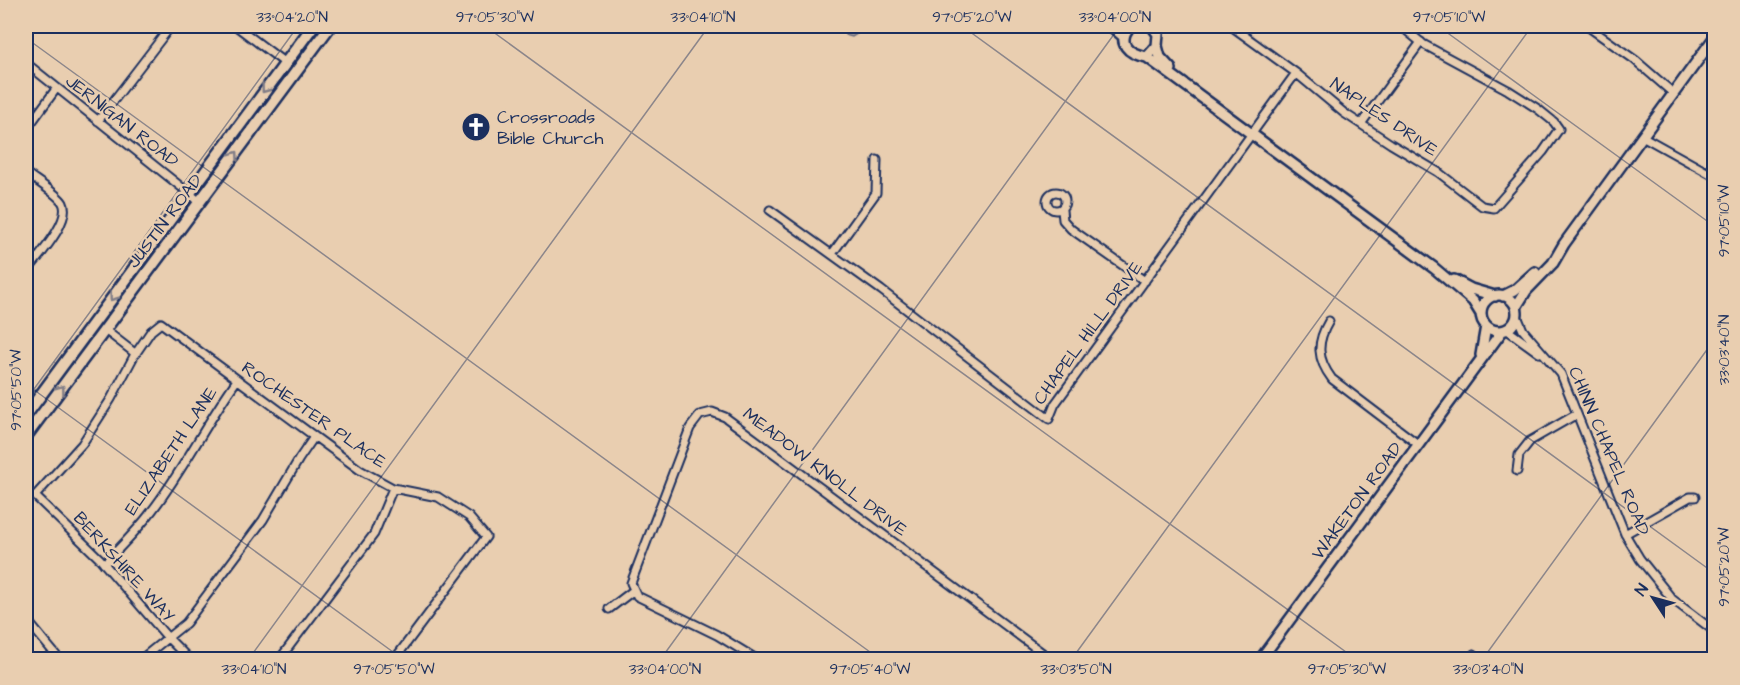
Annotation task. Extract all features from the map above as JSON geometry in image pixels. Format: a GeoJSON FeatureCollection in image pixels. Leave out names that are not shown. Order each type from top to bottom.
{"type":"FeatureCollection","features":[{"type":"Feature","properties":{"kind":"main road","name":"JUSTIN ROAD"},"geometry":{"type":"LineString","coordinates":[[26,415],[313,26]]}},
{"type":"Feature","properties":{"kind":"main road","name":"JUSTIN ROAD"},"geometry":{"type":"LineString","coordinates":[[26,436],[330,26]]}},
{"type":"Feature","properties":{"kind":"street"},"geometry":{"type":"LineString","coordinates":[[98,121],[171,26]]}},
{"type":"Feature","properties":{"kind":"street"},"geometry":{"type":"LineString","coordinates":[[236,26],[285,63]]}},
{"type":"Feature","properties":{"kind":"street"},"geometry":{"type":"LineString","coordinates":[[1111,26],[1124,36]]}},
{"type":"Feature","properties":{"kind":"street"},"geometry":{"type":"LineString","coordinates":[[1130,26],[1124,36],[1128,50],[1147,57],[1180,80],[1434,268],[1473,302],[1486,326],[1494,330],[1504,330],[1513,324],[1516,311],[1526,291],[1553,263],[1564,244],[1714,38]]}},
{"type":"Feature","properties":{"kind":"street","name":"NAPLES DRIVE"},"geometry":{"type":"LineString","coordinates":[[1231,26],[1296,73],[1344,113],[1438,172],[1482,206],[1494,208],[1544,152],[1559,129],[1546,116],[1508,90],[1421,42]]}},
{"type":"Feature","properties":{"kind":"street"},"geometry":{"type":"LineString","coordinates":[[1361,124],[1421,42],[1401,26]]}},
{"type":"Feature","properties":{"kind":"street"},"geometry":{"type":"LineString","coordinates":[[1587,26],[1635,60],[1673,93]]}},
{"type":"Feature","properties":{"kind":"street"},"geometry":{"type":"LineString","coordinates":[[1156,27],[1160,57],[1180,80]]}},
{"type":"Feature","properties":{"kind":"street"},"geometry":{"type":"LineString","coordinates":[[1147,57],[1158,46]]}},
{"type":"Feature","properties":{"kind":"street","name":"JERNIGAN ROAD"},"geometry":{"type":"LineString","coordinates":[[26,63],[200,202]]}},
{"type":"Feature","properties":{"kind":"street","name":"CHAPEL HILL DRIVE"},"geometry":{"type":"LineString","coordinates":[[770,210],[995,376],[1048,419],[1055,404],[1296,73]]}},
{"type":"Feature","properties":{"kind":"street"},"geometry":{"type":"LineString","coordinates":[[26,130],[56,89]]}},
{"type":"Feature","properties":{"kind":"street"},"geometry":{"type":"LineString","coordinates":[[1642,136],[1714,176]]}},
{"type":"Feature","properties":{"kind":"street"},"geometry":{"type":"LineString","coordinates":[[832,254],[876,193],[877,160]]}},
{"type":"Feature","properties":{"kind":"street"},"geometry":{"type":"LineString","coordinates":[[26,173],[62,201],[65,210],[60,226],[26,273]]}},
{"type":"Feature","properties":{"kind":"street"},"geometry":{"type":"LineString","coordinates":[[1062,210],[1063,220],[1071,229],[1144,281]]}},
{"type":"Feature","properties":{"kind":"street"},"geometry":{"type":"LineString","coordinates":[[1481,314],[1485,302],[1520,286],[1564,244]]}},
{"type":"Feature","properties":{"kind":"street"},"geometry":{"type":"LineString","coordinates":[[1434,268],[1471,289],[1510,300],[1516,311]]}},
{"type":"Feature","properties":{"kind":"street","name":"CHINN CHAPEL ROAD"},"geometry":{"type":"LineString","coordinates":[[1516,311],[1523,330],[1561,374],[1625,534],[1640,559],[1660,587],[1682,608],[1714,631]]}},
{"type":"Feature","properties":{"kind":"street"},"geometry":{"type":"LineString","coordinates":[[1329,321],[1321,335],[1322,366],[1332,379],[1419,445]]}},
{"type":"Feature","properties":{"kind":"street","name":"ROCHESTER PLACE"},"geometry":{"type":"LineString","coordinates":[[136,354],[151,331],[161,323],[360,470],[393,488],[438,497],[469,517],[486,537],[394,660]]}},
{"type":"Feature","properties":{"kind":"street","name":"WAKETON ROAD"},"geometry":{"type":"LineString","coordinates":[[1480,361],[1486,326]]}},
{"type":"Feature","properties":{"kind":"street"},"geometry":{"type":"LineString","coordinates":[[105,330],[136,354]]}},
{"type":"Feature","properties":{"kind":"street","name":"CHINN CHAPEL ROAD"},"geometry":{"type":"LineString","coordinates":[[1504,330],[1549,359]]}},
{"type":"Feature","properties":{"kind":"street","name":"WAKETON ROAD"},"geometry":{"type":"LineString","coordinates":[[1260,660],[1504,330]]}},
{"type":"Feature","properties":{"kind":"street","name":"BERKSHIRE WAY"},"geometry":{"type":"LineString","coordinates":[[136,354],[82,444],[35,496],[104,564],[190,660]]}},
{"type":"Feature","properties":{"kind":"street","name":"ELIZABETH LANE"},"geometry":{"type":"LineString","coordinates":[[104,564],[152,512],[237,380]]}},
{"type":"Feature","properties":{"kind":"street","name":"MEADOW KNOLL DRIVE"},"geometry":{"type":"LineString","coordinates":[[634,590],[631,584],[635,571],[690,428],[700,415],[712,412],[725,417],[1042,656],[1052,660]]}},
{"type":"Feature","properties":{"kind":"street"},"geometry":{"type":"LineString","coordinates":[[1518,471],[1519,455],[1530,441],[1576,414]]}},
{"type":"Feature","properties":{"kind":"street"},"geometry":{"type":"LineString","coordinates":[[140,660],[186,623],[263,520],[314,437]]}},
{"type":"Feature","properties":{"kind":"street"},"geometry":{"type":"LineString","coordinates":[[279,660],[374,534],[393,488]]}},
{"type":"Feature","properties":{"kind":"street"},"geometry":{"type":"LineString","coordinates":[[1625,534],[1695,497]]}},
{"type":"Feature","properties":{"kind":"street"},"geometry":{"type":"LineString","coordinates":[[609,609],[634,590],[637,596],[717,635],[758,660]]}},
{"type":"Feature","properties":{"kind":"street"},"geometry":{"type":"LineString","coordinates":[[26,619],[60,660]]}},
{"type":"Feature","properties":{"kind":"shaded area"},"geometry":{"type":"Polygon","coordinates":[[[845,26],[866,26],[852,37],[845,35],[845,26]]]}},
{"type":"Feature","properties":{"kind":"place","name":"Crossroads Bible Church"},"geometry":{"type":"Point","coordinates":[476,127]}}]}
